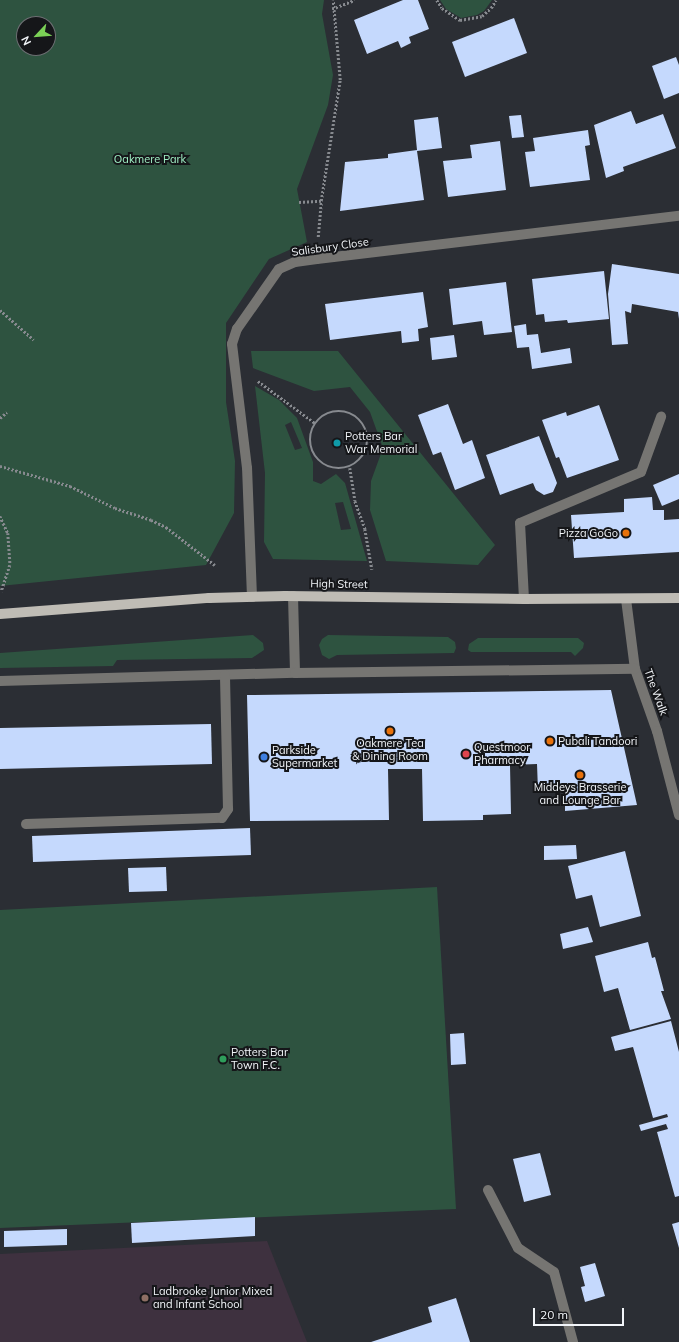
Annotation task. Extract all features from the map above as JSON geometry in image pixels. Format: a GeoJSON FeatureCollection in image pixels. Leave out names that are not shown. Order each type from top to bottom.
{"type":"FeatureCollection","features":[{"type":"Feature","properties":{"kind":"main road","name":"High Street"},"geometry":{"type":"LineString","coordinates":[[0,614],[252,597],[293,596],[524,599],[679,598]]}},
{"type":"Feature","properties":{"kind":"street","name":"Salisbury Close"},"geometry":{"type":"LineString","coordinates":[[252,597],[247,468],[232,344],[237,329],[279,269],[295,262],[317,259],[679,216]]}},
{"type":"Feature","properties":{"kind":"street"},"geometry":{"type":"LineString","coordinates":[[524,599],[520,523],[641,472],[662,417]]}},
{"type":"Feature","properties":{"kind":"street"},"geometry":{"type":"LineString","coordinates":[[293,596],[295,672]]}},
{"type":"Feature","properties":{"kind":"street","name":"The Walk"},"geometry":{"type":"LineString","coordinates":[[626,599],[635,669],[657,731],[679,815]]}},
{"type":"Feature","properties":{"kind":"street"},"geometry":{"type":"LineString","coordinates":[[0,681],[295,672],[635,669]]}},
{"type":"Feature","properties":{"kind":"street"},"geometry":{"type":"LineString","coordinates":[[26,824],[222,818],[228,809],[225,675]]}},
{"type":"Feature","properties":{"kind":"street"},"geometry":{"type":"LineString","coordinates":[[488,1190],[518,1248],[554,1272],[573,1342]]}},
{"type":"Feature","properties":{"kind":"path"},"geometry":{"type":"LineString","coordinates":[[317,259],[321,201],[340,80],[332,9],[333,0]]}},
{"type":"Feature","properties":{"kind":"path"},"geometry":{"type":"LineString","coordinates":[[332,9],[354,0]]}},
{"type":"Feature","properties":{"kind":"path"},"geometry":{"type":"LineString","coordinates":[[437,0],[442,8],[460,20],[482,16],[492,8],[496,0]]}},
{"type":"Feature","properties":{"kind":"path"},"geometry":{"type":"LineString","coordinates":[[299,202],[321,201]]}},
{"type":"Feature","properties":{"kind":"path"},"geometry":{"type":"LineString","coordinates":[[0,310],[34,340]]}},
{"type":"Feature","properties":{"kind":"path"},"geometry":{"type":"LineString","coordinates":[[236,380],[254,378],[315,423]]}},
{"type":"Feature","properties":{"kind":"path"},"geometry":{"type":"LineString","coordinates":[[0,418],[7,412]]}},
{"type":"Feature","properties":{"kind":"path"},"geometry":{"type":"LineString","coordinates":[[331,412],[351,413],[359,418],[365,426],[368,445],[365,455],[350,468],[332,469],[316,458],[309,441],[315,423],[331,412]]}},
{"type":"Feature","properties":{"kind":"path"},"geometry":{"type":"LineString","coordinates":[[0,466],[70,486],[115,508],[151,520],[166,527],[215,564]]}},
{"type":"Feature","properties":{"kind":"path"},"geometry":{"type":"LineString","coordinates":[[350,468],[355,501],[365,529],[372,568]]}},
{"type":"Feature","properties":{"kind":"path"},"geometry":{"type":"LineString","coordinates":[[0,516],[8,533],[10,565],[1,592]]}},
{"type":"Feature","properties":{"kind":"shaded area","name":"Ladbrooke Junior Mixed and Infant School"},"geometry":{"type":"Polygon","coordinates":[[[267,1241],[307,1342],[0,1342],[0,1254],[267,1241]]]}},
{"type":"Feature","properties":{"kind":"green space","name":"Oakmere Park"},"geometry":{"type":"Polygon","coordinates":[[[0,0],[324,0],[322,14],[333,75],[328,105],[297,189],[307,242],[269,259],[226,323],[226,402],[235,461],[234,513],[206,565],[0,586],[0,0]]]}},
{"type":"Feature","properties":{"kind":"green space"},"geometry":{"type":"Polygon","coordinates":[[[440,0],[492,0],[484,11],[477,15],[461,18],[446,9],[440,0]]]}},
{"type":"Feature","properties":{"kind":"green space"},"geometry":{"type":"Polygon","coordinates":[[[251,351],[338,351],[495,545],[478,565],[386,561],[370,510],[371,481],[383,448],[370,412],[350,387],[314,391],[253,368],[251,351]]]}},
{"type":"Feature","properties":{"kind":"green space"},"geometry":{"type":"Polygon","coordinates":[[[255,386],[279,400],[297,418],[313,462],[313,481],[321,484],[336,474],[345,483],[367,561],[273,559],[264,542],[265,473],[255,386]],[[291,422],[285,425],[295,450],[302,448],[291,422]],[[343,502],[335,503],[341,530],[351,529],[343,502]]]}},
{"type":"Feature","properties":{"kind":"green space"},"geometry":{"type":"Polygon","coordinates":[[[253,635],[263,643],[264,650],[252,658],[117,660],[113,666],[0,668],[0,653],[253,635]]]}},
{"type":"Feature","properties":{"kind":"green space"},"geometry":{"type":"Polygon","coordinates":[[[328,635],[448,637],[455,642],[456,648],[454,653],[337,655],[329,659],[322,655],[319,645],[322,639],[328,635]]]}},
{"type":"Feature","properties":{"kind":"green space"},"geometry":{"type":"Polygon","coordinates":[[[478,638],[578,638],[584,643],[583,648],[575,656],[571,652],[471,652],[468,650],[469,644],[478,638]]]}},
{"type":"Feature","properties":{"kind":"green space","name":"Potters Bar Town F.C."},"geometry":{"type":"Polygon","coordinates":[[[437,887],[456,1209],[0,1228],[0,910],[437,887]]]}},
{"type":"Feature","properties":{"kind":"building"},"geometry":{"type":"Polygon","coordinates":[[[403,0],[418,0],[429,29],[409,37],[411,43],[401,48],[398,41],[367,54],[354,20],[403,0]]]}},
{"type":"Feature","properties":{"kind":"building"},"geometry":{"type":"Polygon","coordinates":[[[514,18],[527,53],[465,77],[452,42],[514,18]]]}},
{"type":"Feature","properties":{"kind":"building"},"geometry":{"type":"Polygon","coordinates":[[[676,57],[679,65],[679,93],[664,99],[652,66],[676,57]]]}},
{"type":"Feature","properties":{"kind":"building"},"geometry":{"type":"Polygon","coordinates":[[[631,111],[636,124],[663,114],[676,148],[623,167],[624,171],[606,178],[594,125],[631,111]]]}},
{"type":"Feature","properties":{"kind":"building"},"geometry":{"type":"Polygon","coordinates":[[[521,115],[524,137],[512,138],[509,116],[521,115]]]}},
{"type":"Feature","properties":{"kind":"building"},"geometry":{"type":"Polygon","coordinates":[[[438,117],[442,148],[417,151],[424,200],[340,211],[345,162],[388,158],[388,154],[417,150],[414,120],[438,117]]]}},
{"type":"Feature","properties":{"kind":"building"},"geometry":{"type":"Polygon","coordinates":[[[588,130],[590,145],[585,146],[590,180],[530,187],[525,152],[535,151],[533,138],[588,130]]]}},
{"type":"Feature","properties":{"kind":"building"},"geometry":{"type":"Polygon","coordinates":[[[500,141],[506,190],[448,197],[443,161],[472,158],[470,145],[500,141]]]}},
{"type":"Feature","properties":{"kind":"building"},"geometry":{"type":"Polygon","coordinates":[[[612,264],[679,274],[679,319],[678,312],[632,304],[631,313],[625,311],[628,344],[612,345],[608,294],[612,264]]]}},
{"type":"Feature","properties":{"kind":"building"},"geometry":{"type":"Polygon","coordinates":[[[604,271],[609,319],[568,323],[567,320],[545,322],[544,314],[536,315],[532,279],[604,271]]]}},
{"type":"Feature","properties":{"kind":"building"},"geometry":{"type":"Polygon","coordinates":[[[506,282],[512,332],[484,335],[482,321],[453,325],[449,289],[506,282]]]}},
{"type":"Feature","properties":{"kind":"building"},"geometry":{"type":"Polygon","coordinates":[[[423,292],[428,327],[418,329],[419,341],[402,343],[401,331],[330,340],[325,304],[423,292]]]}},
{"type":"Feature","properties":{"kind":"building"},"geometry":{"type":"Polygon","coordinates":[[[526,324],[527,335],[538,334],[541,353],[570,348],[572,363],[532,369],[529,347],[517,348],[514,326],[526,324]]]}},
{"type":"Feature","properties":{"kind":"building"},"geometry":{"type":"Polygon","coordinates":[[[454,335],[457,357],[432,360],[430,338],[454,335]]]}},
{"type":"Feature","properties":{"kind":"building"},"geometry":{"type":"Polygon","coordinates":[[[448,404],[463,444],[472,440],[485,478],[455,490],[441,452],[433,455],[418,415],[448,404]]]}},
{"type":"Feature","properties":{"kind":"building"},"geometry":{"type":"Polygon","coordinates":[[[599,405],[619,460],[567,478],[559,457],[556,458],[542,420],[566,412],[567,416],[599,405]]]}},
{"type":"Feature","properties":{"kind":"building"},"geometry":{"type":"Polygon","coordinates":[[[539,436],[557,483],[553,492],[544,495],[536,490],[533,483],[500,495],[486,455],[539,436]]]}},
{"type":"Feature","properties":{"kind":"building"},"geometry":{"type":"Polygon","coordinates":[[[679,474],[679,499],[662,506],[653,485],[679,474]]]}},
{"type":"Feature","properties":{"kind":"building"},"geometry":{"type":"Polygon","coordinates":[[[652,497],[653,510],[664,510],[664,520],[679,519],[679,552],[574,558],[571,515],[624,512],[624,499],[652,497]]]}},
{"type":"Feature","properties":{"kind":"building"},"geometry":{"type":"Polygon","coordinates":[[[611,690],[637,805],[565,811],[565,791],[538,791],[537,764],[510,765],[511,814],[483,815],[483,820],[423,821],[422,769],[388,769],[389,820],[250,821],[247,695],[611,690]]]}},
{"type":"Feature","properties":{"kind":"building"},"geometry":{"type":"Polygon","coordinates":[[[211,724],[212,764],[0,769],[0,728],[211,724]]]}},
{"type":"Feature","properties":{"kind":"building"},"geometry":{"type":"Polygon","coordinates":[[[250,828],[251,855],[33,862],[32,836],[250,828]]]}},
{"type":"Feature","properties":{"kind":"building"},"geometry":{"type":"Polygon","coordinates":[[[576,845],[577,859],[544,860],[544,846],[576,845]]]}},
{"type":"Feature","properties":{"kind":"building"},"geometry":{"type":"Polygon","coordinates":[[[625,851],[641,916],[600,927],[592,895],[576,899],[568,866],[625,851]]]}},
{"type":"Feature","properties":{"kind":"building"},"geometry":{"type":"Polygon","coordinates":[[[166,867],[167,891],[129,892],[128,868],[166,867]]]}},
{"type":"Feature","properties":{"kind":"building"},"geometry":{"type":"Polygon","coordinates":[[[588,927],[593,942],[563,949],[560,934],[588,927]]]}},
{"type":"Feature","properties":{"kind":"building"},"geometry":{"type":"Polygon","coordinates":[[[648,942],[652,958],[655,957],[664,991],[661,991],[671,1019],[630,1030],[618,988],[604,992],[595,956],[648,942]]]}},
{"type":"Feature","properties":{"kind":"building"},"geometry":{"type":"Polygon","coordinates":[[[671,1021],[679,1052],[679,1196],[675,1197],[657,1132],[668,1129],[666,1124],[641,1131],[639,1125],[668,1117],[667,1114],[653,1118],[633,1047],[615,1051],[611,1037],[671,1021]]]}},
{"type":"Feature","properties":{"kind":"building"},"geometry":{"type":"Polygon","coordinates":[[[464,1033],[466,1064],[451,1065],[450,1034],[464,1033]]]}},
{"type":"Feature","properties":{"kind":"building"},"geometry":{"type":"Polygon","coordinates":[[[540,1153],[551,1195],[524,1202],[513,1159],[540,1153]]]}},
{"type":"Feature","properties":{"kind":"building"},"geometry":{"type":"Polygon","coordinates":[[[255,1217],[255,1236],[132,1243],[131,1223],[255,1217]]]}},
{"type":"Feature","properties":{"kind":"building"},"geometry":{"type":"Polygon","coordinates":[[[679,1222],[679,1248],[672,1224],[679,1222]]]}},
{"type":"Feature","properties":{"kind":"building"},"geometry":{"type":"Polygon","coordinates":[[[67,1229],[67,1245],[4,1247],[4,1231],[67,1229]]]}},
{"type":"Feature","properties":{"kind":"building"},"geometry":{"type":"Polygon","coordinates":[[[595,1263],[605,1296],[585,1302],[581,1287],[585,1286],[580,1267],[595,1263]]]}},
{"type":"Feature","properties":{"kind":"building"},"geometry":{"type":"Polygon","coordinates":[[[456,1298],[470,1342],[371,1342],[432,1322],[428,1307],[456,1298]]]}},
{"type":"Feature","properties":{"kind":"place","name":"Potters Bar War Memorial"},"geometry":{"type":"Point","coordinates":[337,443]}},
{"type":"Feature","properties":{"kind":"place","name":"Pizza GoGo"},"geometry":{"type":"Point","coordinates":[626,533]}},
{"type":"Feature","properties":{"kind":"place","name":"Oakmere Tea & Dining Room"},"geometry":{"type":"Point","coordinates":[390,731]}},
{"type":"Feature","properties":{"kind":"place","name":"Pubali Tandoori"},"geometry":{"type":"Point","coordinates":[550,741]}},
{"type":"Feature","properties":{"kind":"place","name":"Questmoor Pharmacy"},"geometry":{"type":"Point","coordinates":[466,754]}},
{"type":"Feature","properties":{"kind":"place","name":"Parkside Supermarket"},"geometry":{"type":"Point","coordinates":[264,757]}},
{"type":"Feature","properties":{"kind":"place","name":"Middeys Brasserie and Lounge Bar"},"geometry":{"type":"Point","coordinates":[580,775]}},
{"type":"Feature","properties":{"kind":"place","name":"Potters Bar Town F.C."},"geometry":{"type":"Point","coordinates":[223,1059]}},
{"type":"Feature","properties":{"kind":"place","name":"Ladbrooke Junior Mixed and Infant School"},"geometry":{"type":"Point","coordinates":[145,1298]}}]}
